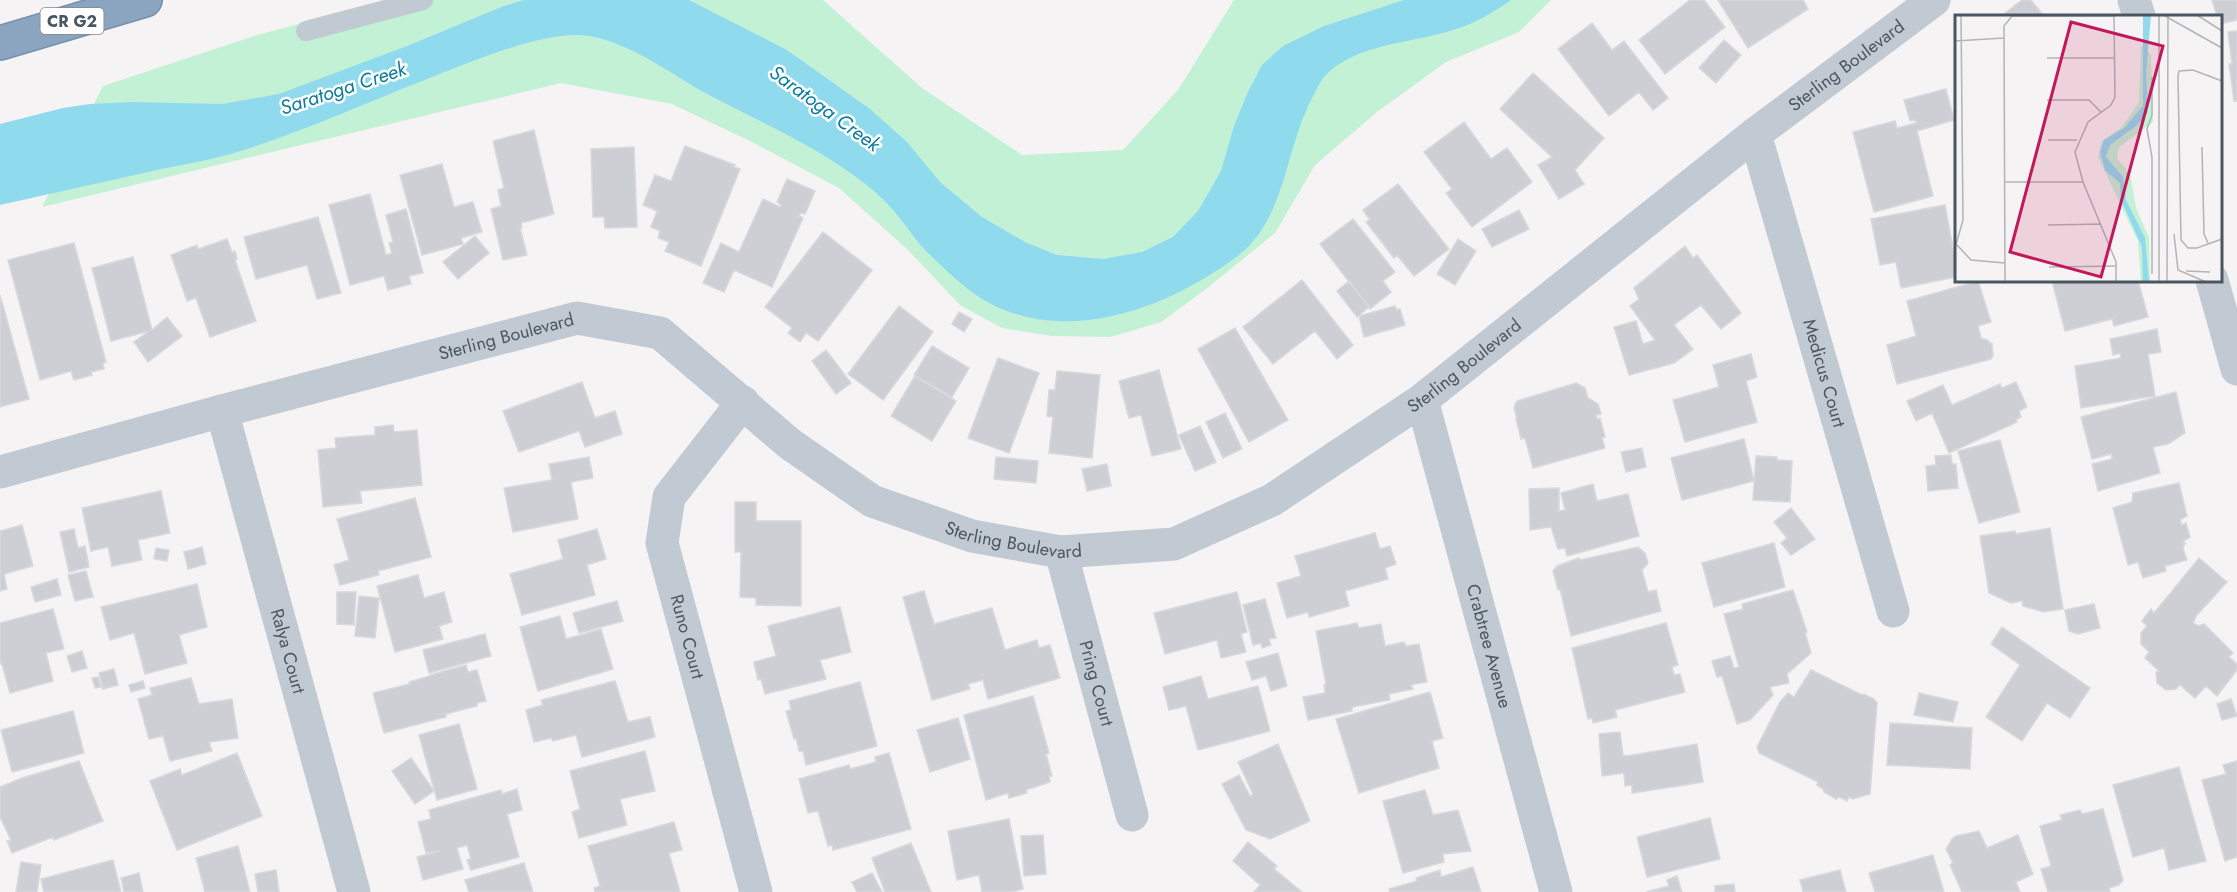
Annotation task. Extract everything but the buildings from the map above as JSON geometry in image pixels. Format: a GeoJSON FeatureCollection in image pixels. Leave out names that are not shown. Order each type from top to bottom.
{"type":"FeatureCollection","features":[{"type":"Feature","properties":{"kind":"highway","name":"CR G2"},"geometry":{"type":"LineString","coordinates":[[0,43],[145,0]]}},
{"type":"Feature","properties":{"kind":"street","name":"Sterling Boulevard"},"geometry":{"type":"LineString","coordinates":[[0,472],[577,318],[660,333],[790,444],[872,501],[972,536],[1061,552],[1174,544],[1272,500],[1422,400],[1755,134],[1934,0]]}},
{"type":"Feature","properties":{"kind":"street"},"geometry":{"type":"LineString","coordinates":[[2134,0],[2139,15]]}},
{"type":"Feature","properties":{"kind":"street","name":"Medicus Court"},"geometry":{"type":"LineString","coordinates":[[1755,134],[1893,612]]}},
{"type":"Feature","properties":{"kind":"street"},"geometry":{"type":"LineString","coordinates":[[2213,282],[2237,369]]}},
{"type":"Feature","properties":{"kind":"street","name":"Crabtree Avenue"},"geometry":{"type":"LineString","coordinates":[[1422,400],[1556,892]]}},
{"type":"Feature","properties":{"kind":"street","name":"Runo Court"},"geometry":{"type":"LineString","coordinates":[[742,402],[669,497],[662,543],[756,892]]}},
{"type":"Feature","properties":{"kind":"street","name":"Ralya Court"},"geometry":{"type":"LineString","coordinates":[[222,411],[354,892]]}},
{"type":"Feature","properties":{"kind":"street","name":"Pring Court"},"geometry":{"type":"LineString","coordinates":[[1061,552],[1132,815]]}},
{"type":"Feature","properties":{"kind":"lane"},"geometry":{"type":"LineString","coordinates":[[306,31],[423,0]]}},
{"type":"Feature","properties":{"kind":"green space"},"geometry":{"type":"Polygon","coordinates":[[[386,0],[823,0],[922,88],[1022,155],[1123,150],[1178,90],[1234,0],[1551,0],[1519,32],[1446,62],[1377,112],[1315,165],[1275,233],[1206,289],[1161,322],[1110,337],[1052,336],[1002,328],[960,305],[908,250],[839,188],[752,142],[672,104],[561,83],[42,207],[103,86],[254,36],[386,0]]]}},
{"type":"Feature","properties":{"kind":"water","name":"Saratoga Creek"},"geometry":{"type":"Polygon","coordinates":[[[524,0],[689,0],[787,50],[870,109],[907,142],[940,182],[982,217],[1025,242],[1057,255],[1103,259],[1142,252],[1173,237],[1198,211],[1221,171],[1234,126],[1247,94],[1262,65],[1283,46],[1324,26],[1404,0],[1511,0],[1485,17],[1463,27],[1368,51],[1337,66],[1322,79],[1311,100],[1302,120],[1274,206],[1265,225],[1252,243],[1209,276],[1180,292],[1150,305],[1087,320],[1055,321],[1024,316],[984,300],[937,262],[884,201],[846,170],[808,146],[709,95],[636,53],[589,36],[571,35],[551,38],[507,49],[290,134],[233,153],[0,205],[0,124],[63,108],[90,104],[131,102],[222,104],[279,94],[524,0]]]}}]}
